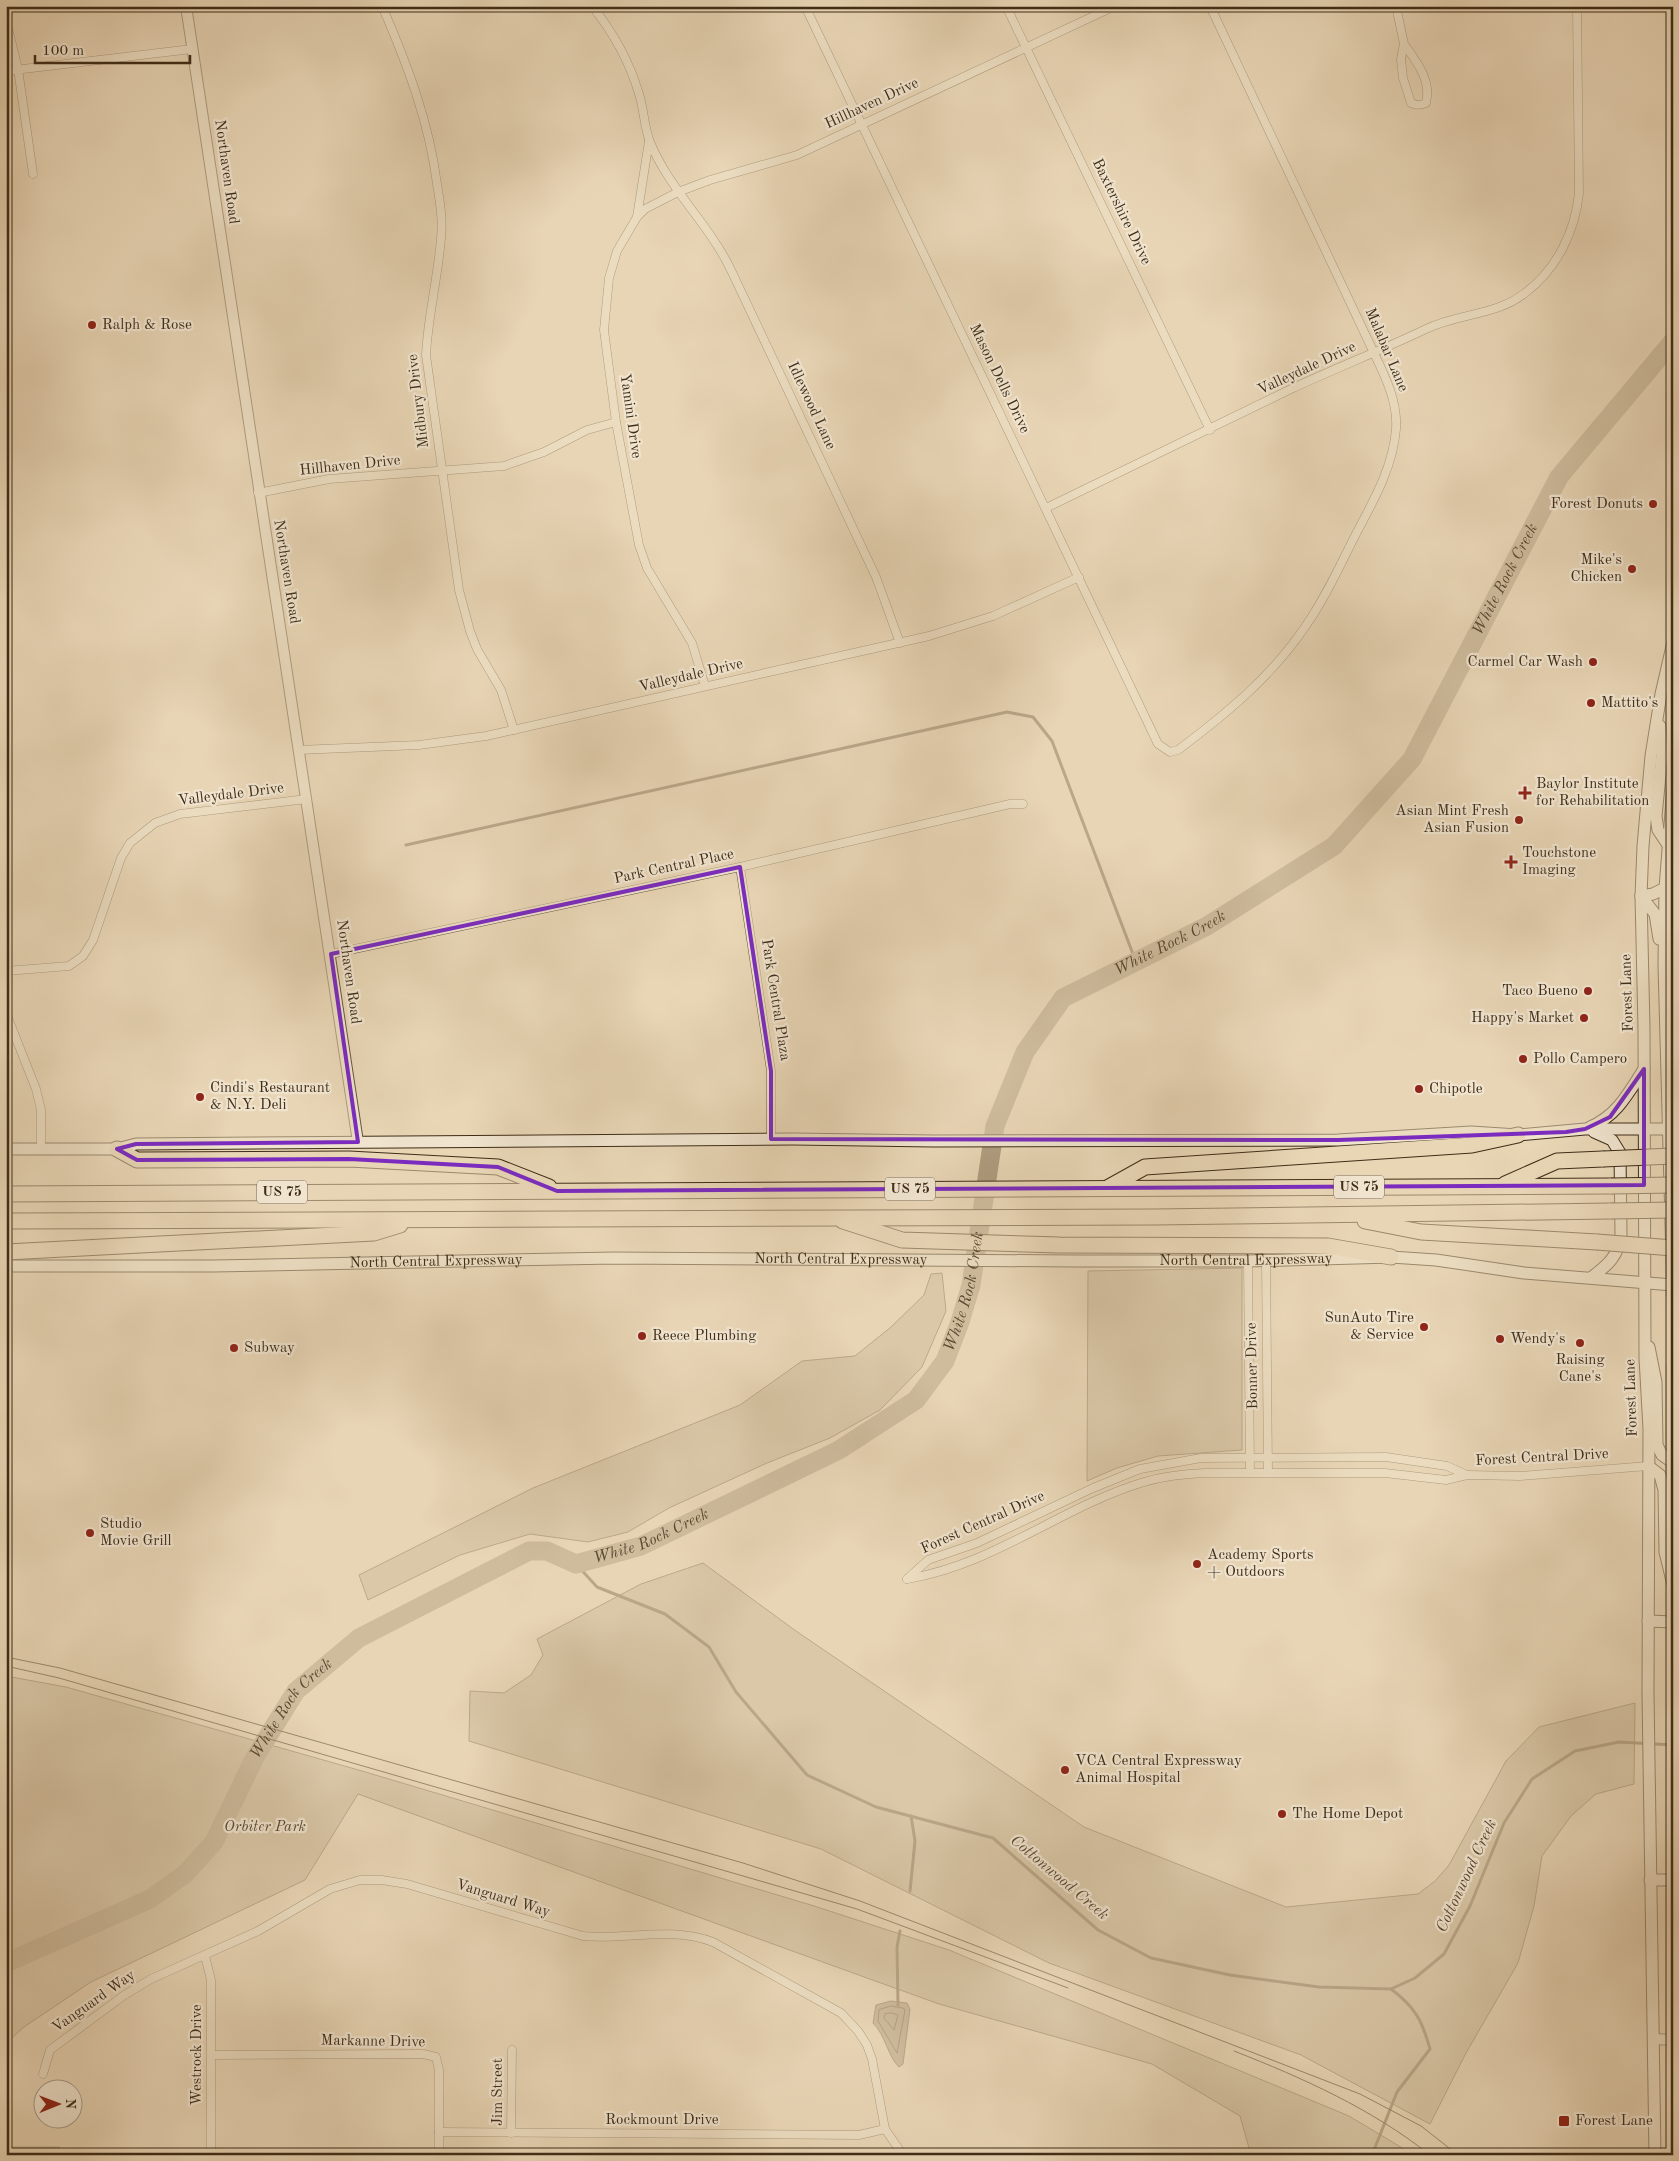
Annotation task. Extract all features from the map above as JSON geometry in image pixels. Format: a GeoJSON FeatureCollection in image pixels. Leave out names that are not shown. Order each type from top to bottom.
{"type":"FeatureCollection","features":[{"type":"Feature","properties":{"kind":"highway"},"geometry":{"type":"LineString","coordinates":[[1108,1188],[1145,1167],[1472,1145],[1518,1135]]}},
{"type":"Feature","properties":{"kind":"highway"},"geometry":{"type":"LineString","coordinates":[[117,1149],[137,1160],[349,1159],[498,1167],[557,1191]]}},
{"type":"Feature","properties":{"kind":"highway"},"geometry":{"type":"LineString","coordinates":[[1499,1187],[1556,1161],[1673,1156]]}},
{"type":"Feature","properties":{"kind":"highway","name":"US 75"},"geometry":{"type":"LineString","coordinates":[[6,1194],[1673,1185]]}},
{"type":"Feature","properties":{"kind":"highway","name":"US 75"},"geometry":{"type":"LineString","coordinates":[[6,1221],[1331,1215],[1673,1210]]}},
{"type":"Feature","properties":{"kind":"highway"},"geometry":{"type":"LineString","coordinates":[[1331,1215],[1421,1232],[1673,1248]]}},
{"type":"Feature","properties":{"kind":"highway"},"geometry":{"type":"LineString","coordinates":[[829,1217],[902,1240],[1060,1245],[1328,1246],[1390,1257]]}},
{"type":"Feature","properties":{"kind":"highway"},"geometry":{"type":"LineString","coordinates":[[6,1252],[374,1233],[413,1220]]}},
{"type":"Feature","properties":{"kind":"main road","name":"Forest Lane"},"geometry":{"type":"LineString","coordinates":[[1656,2155],[1655,2039],[1650,1880],[1648,1466],[1644,1283],[1645,1129],[1641,896],[1643,846],[1658,712],[1673,642]]}},
{"type":"Feature","properties":{"kind":"main road"},"geometry":{"type":"LineString","coordinates":[[1658,712],[1662,755],[1656,816],[1658,830],[1668,845]]}},
{"type":"Feature","properties":{"kind":"main road"},"geometry":{"type":"LineString","coordinates":[[1673,787],[1664,888],[1668,912],[1664,965],[1671,1129],[1673,1295]]}},
{"type":"Feature","properties":{"kind":"main road"},"geometry":{"type":"LineString","coordinates":[[1664,888],[1653,894],[1641,896],[1654,914],[1664,965]]}},
{"type":"Feature","properties":{"kind":"main road"},"geometry":{"type":"LineString","coordinates":[[1585,1129],[1610,1117],[1619,1107],[1644,1069]]}},
{"type":"Feature","properties":{"kind":"main road"},"geometry":{"type":"LineString","coordinates":[[6,1149],[117,1149],[136,1144],[771,1139],[934,1141],[1338,1140],[1471,1132],[1518,1135],[1585,1129],[1671,1129]]}},
{"type":"Feature","properties":{"kind":"main road"},"geometry":{"type":"LineString","coordinates":[[1585,1129],[1612,1140],[1618,1146],[1622,1161],[1620,1248],[1610,1264],[1592,1278]]}},
{"type":"Feature","properties":{"kind":"main road","name":"North Central Expressway"},"geometry":{"type":"LineString","coordinates":[[6,1266],[213,1266],[622,1258],[1248,1261],[1390,1257],[1436,1260],[1524,1273],[1672,1285]]}},
{"type":"Feature","properties":{"kind":"main road"},"geometry":{"type":"LineString","coordinates":[[1645,1334],[1656,1382],[1657,1445],[1662,1454],[1672,1462]]}},
{"type":"Feature","properties":{"kind":"main road"},"geometry":{"type":"LineString","coordinates":[[1673,1366],[1673,1489]]}},
{"type":"Feature","properties":{"kind":"main road"},"geometry":{"type":"LineString","coordinates":[[1648,1466],[1660,1475],[1664,1490],[1665,1552],[1673,1585]]}},
{"type":"Feature","properties":{"kind":"main road"},"geometry":{"type":"LineString","coordinates":[[1648,1621],[1673,1622]]}},
{"type":"Feature","properties":{"kind":"main road"},"geometry":{"type":"LineString","coordinates":[[1650,1880],[1673,1880]]}},
{"type":"Feature","properties":{"kind":"street","name":"Northaven Road"},"geometry":{"type":"LineString","coordinates":[[186,6],[258,493],[331,954],[358,1142]]}},
{"type":"Feature","properties":{"kind":"street","name":"Midbury Drive"},"geometry":{"type":"LineString","coordinates":[[382,6],[407,64],[424,114],[433,153],[440,204],[441,236],[427,328],[426,355],[459,590],[477,649],[501,690],[514,730]]}},
{"type":"Feature","properties":{"kind":"street","name":"Yamini Drive"},"geometry":{"type":"LineString","coordinates":[[592,6],[609,31],[629,68],[639,93],[649,141],[678,192]]}},
{"type":"Feature","properties":{"kind":"street","name":"Mason Dells Drive"},"geometry":{"type":"LineString","coordinates":[[804,6],[1158,744],[1165,750],[1178,750]]}},
{"type":"Feature","properties":{"kind":"street","name":"Baxtershire Drive"},"geometry":{"type":"LineString","coordinates":[[1006,6],[1210,430]]}},
{"type":"Feature","properties":{"kind":"street","name":"Hillhaven Drive"},"geometry":{"type":"LineString","coordinates":[[637,217],[645,210],[678,192],[710,180],[781,161],[1115,6]]}},
{"type":"Feature","properties":{"kind":"street","name":"Malabar Lane"},"geometry":{"type":"LineString","coordinates":[[1178,750],[1227,713],[1266,676],[1289,648],[1324,597],[1385,477],[1392,454],[1396,427],[1388,386],[1374,353],[1210,6]]}},
{"type":"Feature","properties":{"kind":"street"},"geometry":{"type":"LineString","coordinates":[[1396,6],[1404,44],[1420,66],[1427,85],[1428,95],[1426,103],[1416,105],[1411,102],[1403,78],[1400,59],[1404,44]]}},
{"type":"Feature","properties":{"kind":"street","name":"Valleydale Drive"},"geometry":{"type":"LineString","coordinates":[[1046,508],[1292,389],[1432,326],[1496,310],[1512,302],[1542,278],[1558,257],[1571,232],[1577,213],[1579,193],[1577,6]]}},
{"type":"Feature","properties":{"kind":"street"},"geometry":{"type":"LineString","coordinates":[[6,20],[18,69],[32,174]]}},
{"type":"Feature","properties":{"kind":"street"},"geometry":{"type":"LineString","coordinates":[[6,71],[192,49]]}},
{"type":"Feature","properties":{"kind":"street","name":"Yamini Drive"},"geometry":{"type":"LineString","coordinates":[[649,141],[637,217],[617,252],[609,278],[604,330],[616,422],[640,545],[648,568],[692,642],[705,686]]}},
{"type":"Feature","properties":{"kind":"street","name":"Idlewood Lane"},"geometry":{"type":"LineString","coordinates":[[678,192],[708,228],[730,268],[876,576],[900,643]]}},
{"type":"Feature","properties":{"kind":"street","name":"Hillhaven Drive"},"geometry":{"type":"LineString","coordinates":[[258,493],[329,480],[504,466],[544,452],[587,430],[616,422]]}},
{"type":"Feature","properties":{"kind":"street","name":"Valleydale Drive"},"geometry":{"type":"LineString","coordinates":[[298,750],[419,745],[514,730],[900,643],[993,616],[1078,577]]}},
{"type":"Feature","properties":{"kind":"street","name":"Valleydale Drive"},"geometry":{"type":"LineString","coordinates":[[6,971],[69,966],[83,956],[93,940],[121,858],[130,843],[155,823],[180,814],[307,799]]}},
{"type":"Feature","properties":{"kind":"street","name":"Park Central Place"},"geometry":{"type":"LineString","coordinates":[[331,954],[740,867],[1010,804],[1023,804]]}},
{"type":"Feature","properties":{"kind":"street","name":"Park Central Plaza"},"geometry":{"type":"LineString","coordinates":[[740,867],[772,1071],[771,1139]]}},
{"type":"Feature","properties":{"kind":"street"},"geometry":{"type":"LineString","coordinates":[[6,1013],[36,1089],[41,1110],[41,1149]]}},
{"type":"Feature","properties":{"kind":"street","name":"Bonner Drive"},"geometry":{"type":"LineString","coordinates":[[1266,1260],[1268,1472]]}},
{"type":"Feature","properties":{"kind":"street","name":"Bonner Drive"},"geometry":{"type":"LineString","coordinates":[[1248,1261],[1250,1472]]}},
{"type":"Feature","properties":{"kind":"street","name":"Forest Central Drive"},"geometry":{"type":"LineString","coordinates":[[1467,1475],[1447,1466],[1386,1457],[1268,1457],[1174,1462],[1140,1469],[1093,1488],[977,1543],[928,1560],[907,1579],[935,1574],[983,1557],[1098,1501],[1143,1482],[1176,1475],[1250,1472],[1385,1473],[1446,1480],[1467,1475],[1520,1476],[1648,1466]]}},
{"type":"Feature","properties":{"kind":"street"},"geometry":{"type":"LineString","coordinates":[[1093,1488],[1098,1501]]}},
{"type":"Feature","properties":{"kind":"street","name":"Vanguard Way"},"geometry":{"type":"LineString","coordinates":[[43,2074],[50,2050],[123,1996],[151,1979],[206,1956],[258,1931],[330,1889],[360,1880],[382,1880],[407,1884],[583,1936],[675,1933],[696,1935],[713,1942],[840,2013],[850,2021],[866,2045],[872,2060],[885,2129],[903,2155]]}},
{"type":"Feature","properties":{"kind":"street","name":"Westrock Drive"},"geometry":{"type":"LineString","coordinates":[[206,1956],[211,1980],[211,2155]]}},
{"type":"Feature","properties":{"kind":"street"},"geometry":{"type":"LineString","coordinates":[[1655,2039],[1673,2040]]}},
{"type":"Feature","properties":{"kind":"street","name":"Jim Street"},"geometry":{"type":"LineString","coordinates":[[511,2133],[512,2050]]}},
{"type":"Feature","properties":{"kind":"street","name":"Markanne Drive"},"geometry":{"type":"LineString","coordinates":[[212,2055],[423,2054],[436,2058],[439,2070],[439,2155]]}},
{"type":"Feature","properties":{"kind":"street","name":"Rockmount Drive"},"geometry":{"type":"LineString","coordinates":[[439,2132],[859,2135],[885,2129]]}},
{"type":"Feature","properties":{"kind":"highlighted area"},"geometry":{"type":"Polygon","coordinates":[[[740,867],[771,1071],[771,1139],[1338,1140],[1566,1132],[1585,1129],[1610,1117],[1644,1069],[1644,1185],[557,1191],[498,1167],[349,1159],[137,1160],[117,1149],[136,1144],[358,1142],[331,954],[740,867]]]}},
{"type":"Feature","properties":{"kind":"green space"},"geometry":{"type":"Polygon","coordinates":[[[1242,1268],[1242,1450],[1158,1456],[1117,1468],[1087,1481],[1088,1271],[1242,1268]]]}},
{"type":"Feature","properties":{"kind":"green space"},"geometry":{"type":"Polygon","coordinates":[[[942,1273],[946,1311],[922,1367],[880,1410],[830,1438],[767,1463],[669,1508],[628,1532],[588,1542],[530,1534],[460,1555],[368,1600],[359,1575],[533,1488],[740,1405],[802,1361],[855,1356],[891,1327],[924,1295],[931,1274],[942,1273]]]}},
{"type":"Feature","properties":{"kind":"green space"},"geometry":{"type":"Polygon","coordinates":[[[703,1563],[796,1631],[1084,1827],[1286,1907],[1418,1894],[1435,1881],[1449,1865],[1506,1761],[1539,1727],[1635,1703],[1634,1784],[1596,1794],[1571,1816],[1542,1856],[1534,1906],[1518,1963],[1466,2053],[1430,2124],[1301,2055],[1049,1963],[821,1849],[469,1741],[470,1691],[504,1693],[531,1675],[543,1655],[537,1639],[641,1584],[703,1563]]]}},
{"type":"Feature","properties":{"kind":"green space","name":"Orbiter Park"},"geometry":{"type":"Polygon","coordinates":[[[6,1676],[66,1687],[362,1771],[811,1905],[949,1950],[1349,2116],[1414,2155],[1251,2155],[1240,2116],[1152,2064],[939,2004],[358,1794],[305,1880],[91,1982],[24,2027],[6,2043],[6,1676]]]}},
{"type":"Feature","properties":{"kind":"green space"},"geometry":{"type":"Polygon","coordinates":[[[6,2147],[59,2147],[59,2155],[6,2155],[6,2147]]]}},
{"type":"Feature","properties":{"kind":"water"},"geometry":{"type":"Polygon","coordinates":[[[891,2001],[907,2003],[910,2009],[903,2064],[899,2067],[873,2023],[876,2005],[891,2001]]]}},
{"type":"Feature","properties":{"kind":"waterway","name":"White Rock Creek"},"geometry":{"type":"LineString","coordinates":[[6,1963],[150,1899],[185,1874],[214,1842],[255,1757],[296,1691],[359,1638],[529,1551],[547,1551],[576,1564],[641,1546],[839,1450],[916,1400],[945,1361],[960,1322],[971,1285],[995,1126],[1025,1052],[1063,998],[1207,926],[1334,846],[1412,759],[1559,477],[1673,341]]}},
{"type":"Feature","properties":{"kind":"waterway"},"geometry":{"type":"LineString","coordinates":[[406,845],[1007,712],[1033,717],[1052,741],[1136,962]]}},
{"type":"Feature","properties":{"kind":"waterway","name":"Cottonwood Creek"},"geometry":{"type":"LineString","coordinates":[[576,1564],[597,1587],[665,1614],[709,1647],[736,1692],[807,1775],[876,1807],[993,1838],[1098,1930],[1151,1958],[1230,1975],[1319,1987],[1391,1989],[1415,1978],[1444,1954],[1470,1906],[1504,1823],[1532,1779],[1575,1751],[1619,1742],[1673,1745]]}},
{"type":"Feature","properties":{"kind":"waterway"},"geometry":{"type":"LineString","coordinates":[[910,1891],[915,1841],[911,1816]]}},
{"type":"Feature","properties":{"kind":"waterway"},"geometry":{"type":"LineString","coordinates":[[898,2005],[897,1947],[900,1931]]}},
{"type":"Feature","properties":{"kind":"waterway"},"geometry":{"type":"LineString","coordinates":[[1372,2155],[1397,2092],[1430,2049],[1424,2030],[1412,2008],[1391,1989]]}},
{"type":"Feature","properties":{"kind":"tram line"},"geometry":{"type":"LineString","coordinates":[[6,1657],[60,1668],[743,1863],[860,1901],[1360,2094],[1421,2126],[1458,2155]]}},
{"type":"Feature","properties":{"kind":"tram line"},"geometry":{"type":"LineString","coordinates":[[6,1666],[59,1678],[857,1909],[1068,1988]]}},
{"type":"Feature","properties":{"kind":"tram line"},"geometry":{"type":"LineString","coordinates":[[1234,2051],[1286,2072],[1361,2109],[1408,2138],[1430,2155]]}},
{"type":"Feature","properties":{"kind":"place","name":"Ralph & Rose"},"geometry":{"type":"Point","coordinates":[92,325]}},
{"type":"Feature","properties":{"kind":"place","name":"Forest Donuts"},"geometry":{"type":"Point","coordinates":[1653,504]}},
{"type":"Feature","properties":{"kind":"place","name":"Mike's Chicken"},"geometry":{"type":"Point","coordinates":[1632,569]}},
{"type":"Feature","properties":{"kind":"place","name":"Carmel Car Wash"},"geometry":{"type":"Point","coordinates":[1593,662]}},
{"type":"Feature","properties":{"kind":"place","name":"Mattito's"},"geometry":{"type":"Point","coordinates":[1591,703]}},
{"type":"Feature","properties":{"kind":"place","name":"Baylor Institute for Rehabilitation"},"geometry":{"type":"Point","coordinates":[1525,793]}},
{"type":"Feature","properties":{"kind":"place","name":"Asian Mint Fresh Asian Fusion"},"geometry":{"type":"Point","coordinates":[1519,820]}},
{"type":"Feature","properties":{"kind":"place","name":"Touchstone Imaging"},"geometry":{"type":"Point","coordinates":[1511,862]}},
{"type":"Feature","properties":{"kind":"place","name":"Taco Bueno"},"geometry":{"type":"Point","coordinates":[1588,991]}},
{"type":"Feature","properties":{"kind":"place","name":"Happy's Market"},"geometry":{"type":"Point","coordinates":[1584,1018]}},
{"type":"Feature","properties":{"kind":"place","name":"Pollo Campero"},"geometry":{"type":"Point","coordinates":[1523,1059]}},
{"type":"Feature","properties":{"kind":"place","name":"Chipotle"},"geometry":{"type":"Point","coordinates":[1419,1089]}},
{"type":"Feature","properties":{"kind":"place","name":"Cindi's Restaurant & N.Y. Deli"},"geometry":{"type":"Point","coordinates":[200,1097]}},
{"type":"Feature","properties":{"kind":"place","name":"SunAuto Tire & Service"},"geometry":{"type":"Point","coordinates":[1424,1327]}},
{"type":"Feature","properties":{"kind":"place","name":"Reece Plumbing"},"geometry":{"type":"Point","coordinates":[642,1336]}},
{"type":"Feature","properties":{"kind":"place","name":"Wendy's"},"geometry":{"type":"Point","coordinates":[1500,1339]}},
{"type":"Feature","properties":{"kind":"place","name":"Raising Cane's"},"geometry":{"type":"Point","coordinates":[1580,1343]}},
{"type":"Feature","properties":{"kind":"place","name":"Subway"},"geometry":{"type":"Point","coordinates":[234,1348]}},
{"type":"Feature","properties":{"kind":"place","name":"Studio Movie Grill"},"geometry":{"type":"Point","coordinates":[90,1533]}},
{"type":"Feature","properties":{"kind":"place","name":"Academy Sports + Outdoors"},"geometry":{"type":"Point","coordinates":[1197,1564]}},
{"type":"Feature","properties":{"kind":"place","name":"VCA Central Expressway Animal Hospital"},"geometry":{"type":"Point","coordinates":[1065,1770]}},
{"type":"Feature","properties":{"kind":"place","name":"The Home Depot"},"geometry":{"type":"Point","coordinates":[1282,1814]}},
{"type":"Feature","properties":{"kind":"place","name":"Forest Lane"},"geometry":{"type":"Point","coordinates":[1564,2121]}}]}
